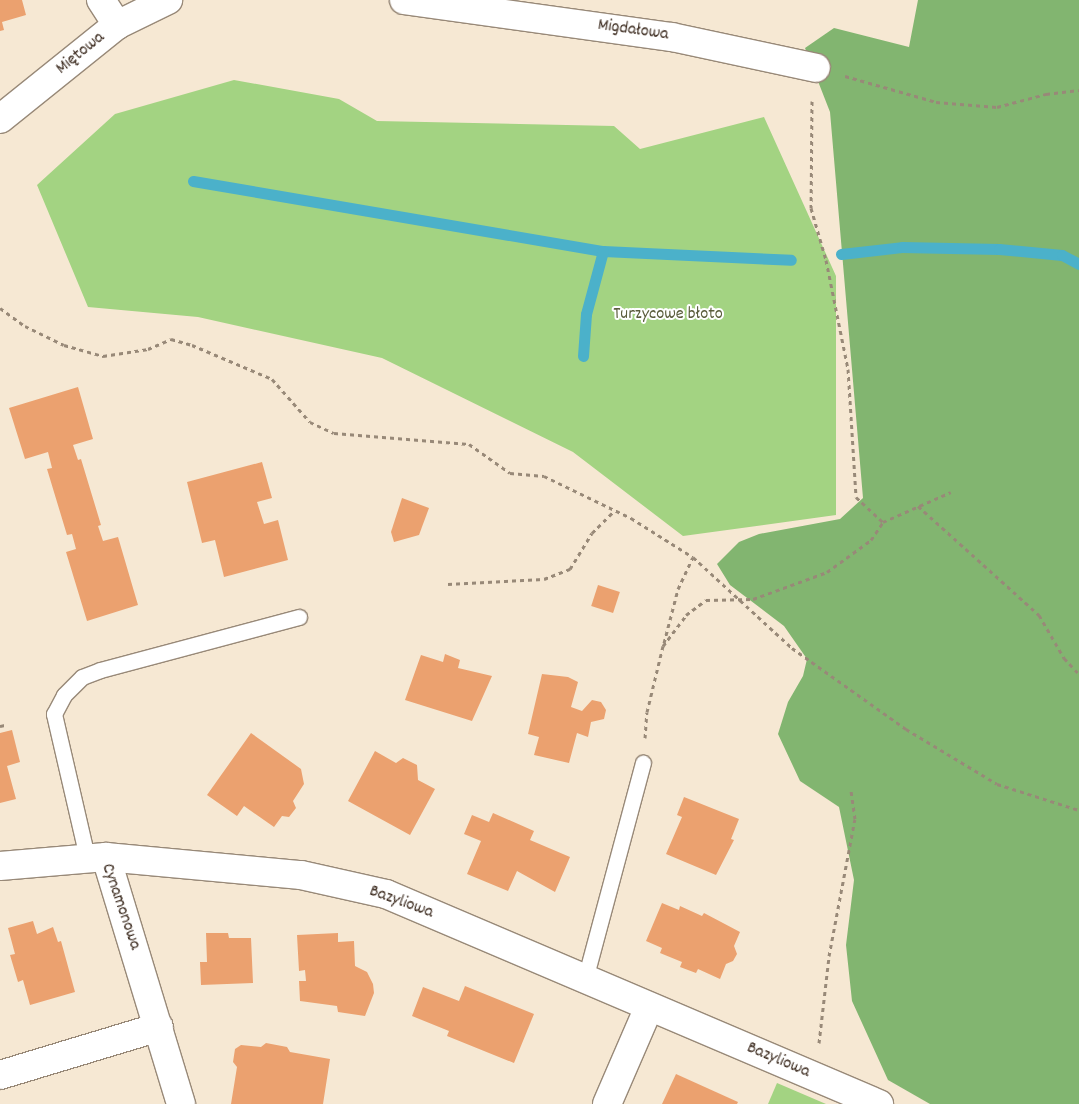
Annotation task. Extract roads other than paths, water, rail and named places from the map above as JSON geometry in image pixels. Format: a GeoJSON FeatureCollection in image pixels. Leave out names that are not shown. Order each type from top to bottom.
{"type":"FeatureCollection","features":[{"type":"Feature","properties":{"kind":"street"},"geometry":{"type":"LineString","coordinates":[[101,0],[117,25]]}},
{"type":"Feature","properties":{"kind":"street","name":"Miętowa"},"geometry":{"type":"LineString","coordinates":[[0,119],[117,25],[168,0]]}},
{"type":"Feature","properties":{"kind":"street"},"geometry":{"type":"LineString","coordinates":[[404,0],[449,3]]}},
{"type":"Feature","properties":{"kind":"street","name":"Migdałowa"},"geometry":{"type":"LineString","coordinates":[[449,3],[672,37],[816,68]]}},
{"type":"Feature","properties":{"kind":"street","name":"Cynamonowa"},"geometry":{"type":"LineString","coordinates":[[0,866],[97,857],[159,1027],[181,1104]]}},
{"type":"Feature","properties":{"kind":"street","name":"Bazyliowa"},"geometry":{"type":"LineString","coordinates":[[97,857],[301,875],[386,894],[879,1104]]}},
{"type":"Feature","properties":{"kind":"street"},"geometry":{"type":"LineString","coordinates":[[607,1104],[649,1007]]}},
{"type":"Feature","properties":{"kind":"street"},"geometry":{"type":"LineString","coordinates":[[0,1075],[159,1027]]}},
{"type":"Feature","properties":{"kind":"lane"},"geometry":{"type":"LineString","coordinates":[[97,857],[54,714],[64,695],[82,677],[100,670],[299,617]]}},
{"type":"Feature","properties":{"kind":"lane"},"geometry":{"type":"LineString","coordinates":[[585,980],[643,762]]}},
{"type":"Feature","properties":{"kind":"waterway"},"geometry":{"type":"LineString","coordinates":[[193,181],[603,251],[791,260]]}},
{"type":"Feature","properties":{"kind":"waterway"},"geometry":{"type":"LineString","coordinates":[[841,254],[902,247],[999,249],[1062,255],[1079,264]]}},
{"type":"Feature","properties":{"kind":"waterway"},"geometry":{"type":"LineString","coordinates":[[583,356],[586,314],[603,251]]}},
{"type":"Feature","properties":{"kind":"park label","name":"Turzycowe błoto"},"geometry":{"type":"Point","coordinates":[668,315]}}]}
